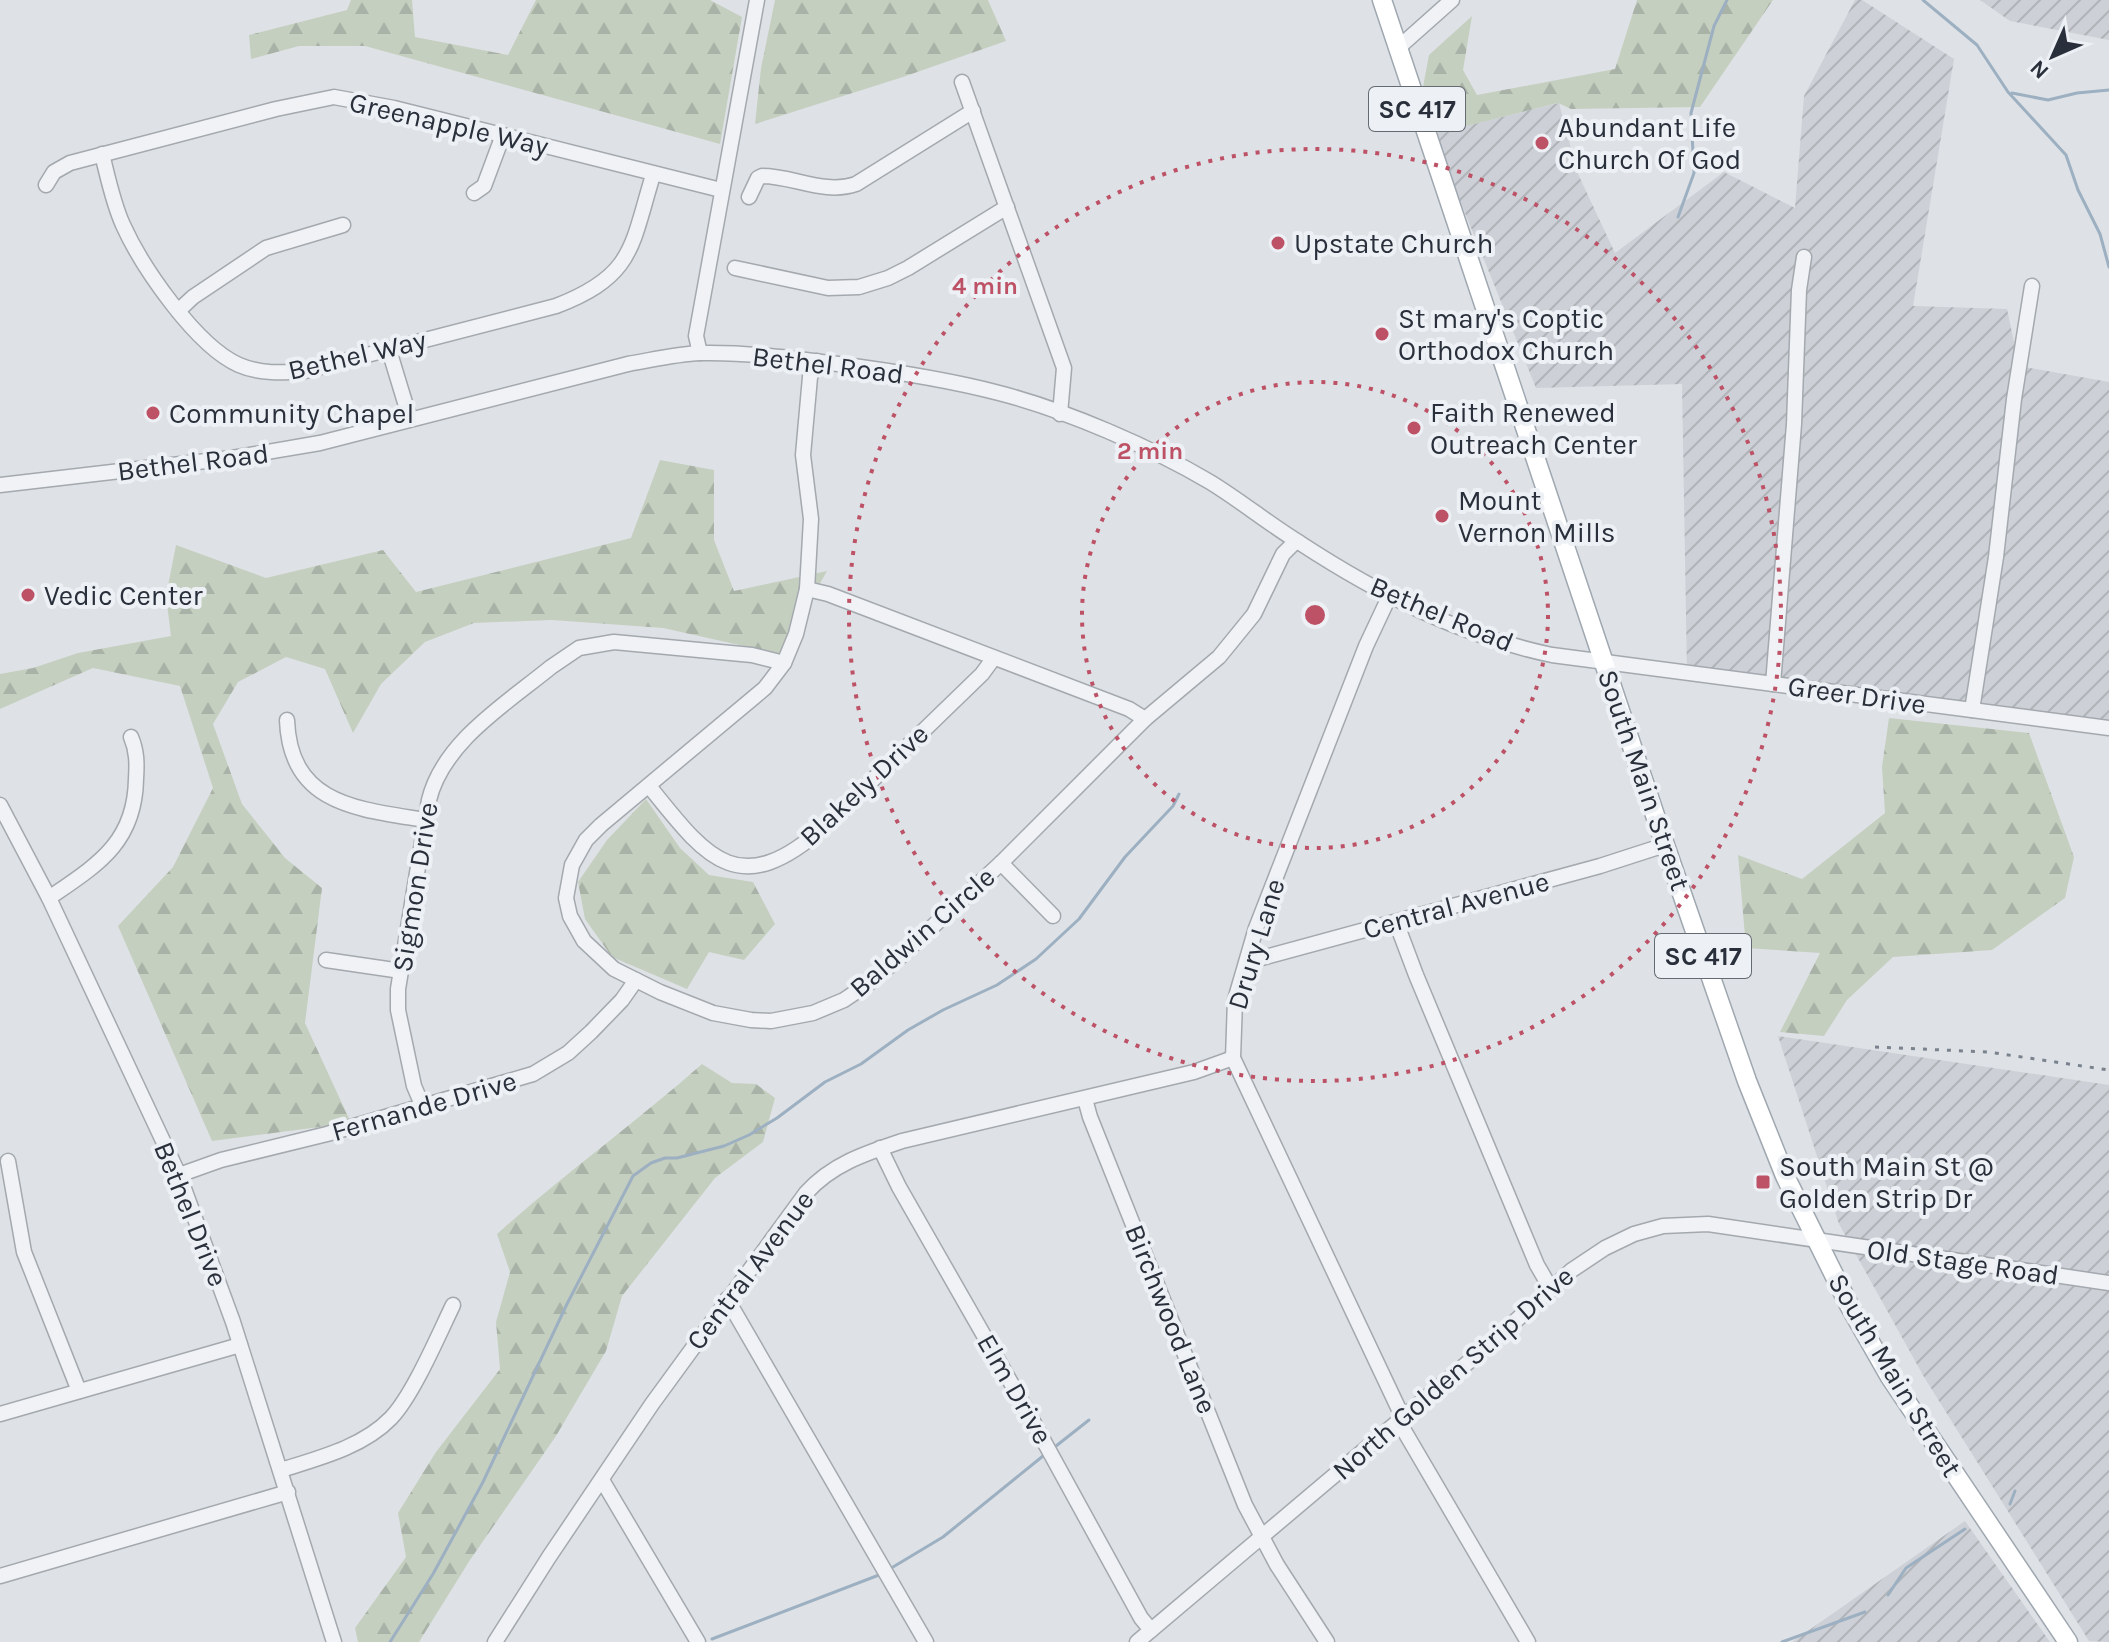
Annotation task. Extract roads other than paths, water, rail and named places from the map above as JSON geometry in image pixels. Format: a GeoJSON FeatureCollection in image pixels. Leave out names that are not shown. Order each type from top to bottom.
{"type":"FeatureCollection","features":[{"type":"Feature","properties":{"kind":"main road","name":"South Main Street"},"geometry":{"type":"LineString","coordinates":[[1382,0],[1665,845],[1747,1081],[1785,1176],[1849,1305],[1890,1377],[2068,1642]]}},
{"type":"Feature","properties":{"kind":"street"},"geometry":{"type":"LineString","coordinates":[[700,353],[696,336],[757,0]]}},
{"type":"Feature","properties":{"kind":"street"},"geometry":{"type":"LineString","coordinates":[[1398,48],[1452,0]]}},
{"type":"Feature","properties":{"kind":"street"},"geometry":{"type":"LineString","coordinates":[[962,82],[1064,368],[1060,414]]}},
{"type":"Feature","properties":{"kind":"street","name":"Greenapple Way"},"geometry":{"type":"LineString","coordinates":[[46,185],[58,168],[102,154],[334,97],[394,108],[721,190]]}},
{"type":"Feature","properties":{"kind":"street"},"geometry":{"type":"LineString","coordinates":[[749,197],[762,176],[826,188],[856,184],[973,111]]}},
{"type":"Feature","properties":{"kind":"street"},"geometry":{"type":"LineString","coordinates":[[474,193],[484,186],[503,135]]}},
{"type":"Feature","properties":{"kind":"street","name":"Bethel Way"},"geometry":{"type":"LineString","coordinates":[[102,154],[122,223],[134,247],[178,311],[216,352],[239,365],[263,372],[305,371],[389,350],[556,306],[599,286],[618,269],[631,248],[653,175]]}},
{"type":"Feature","properties":{"kind":"street"},"geometry":{"type":"LineString","coordinates":[[735,268],[828,288],[859,287],[908,268],[1007,207]]}},
{"type":"Feature","properties":{"kind":"street"},"geometry":{"type":"LineString","coordinates":[[178,311],[193,297],[266,248],[343,225]]}},
{"type":"Feature","properties":{"kind":"street"},"geometry":{"type":"LineString","coordinates":[[1773,684],[1793,436],[1799,290],[1804,257]]}},
{"type":"Feature","properties":{"kind":"street"},"geometry":{"type":"LineString","coordinates":[[1972,710],[2032,286]]}},
{"type":"Feature","properties":{"kind":"street"},"geometry":{"type":"LineString","coordinates":[[389,350],[410,419]]}},
{"type":"Feature","properties":{"kind":"street","name":"Bethel Road"},"geometry":{"type":"LineString","coordinates":[[0,485],[282,450],[628,364],[700,353],[817,361],[959,383],[1001,393],[1060,414],[1184,468],[1389,597],[1502,643],[1552,655],[1604,662]]}},
{"type":"Feature","properties":{"kind":"street","name":"Baldwin Circle"},"geometry":{"type":"LineString","coordinates":[[817,361],[810,377],[803,455],[811,519],[807,589],[796,634],[784,663],[765,688],[586,840],[572,865],[566,885],[567,910],[584,941],[607,964],[686,1003],[733,1018],[771,1021],[813,1013],[844,1000],[872,981],[1001,863],[1145,719],[1219,657],[1254,614],[1283,554],[1296,541]]}},
{"type":"Feature","properties":{"kind":"street"},"geometry":{"type":"LineString","coordinates":[[807,589],[842,599],[1129,709],[1145,719]]}},
{"type":"Feature","properties":{"kind":"street","name":"Drury Lane"},"geometry":{"type":"LineString","coordinates":[[1389,597],[1366,646],[1256,928],[1235,1000],[1233,1058],[1401,1420],[1528,1642]]}},
{"type":"Feature","properties":{"kind":"street","name":"Sigmon Drive"},"geometry":{"type":"LineString","coordinates":[[423,1107],[414,1086],[400,1022],[398,989],[434,782],[455,749],[551,667],[579,648],[601,643],[630,643],[752,655],[784,663]]}},
{"type":"Feature","properties":{"kind":"street","name":"Blakely Drive"},"geometry":{"type":"LineString","coordinates":[[649,786],[691,839],[712,856],[740,865],[775,860],[824,827],[982,674],[993,659]]}},
{"type":"Feature","properties":{"kind":"street","name":"Greer Drive"},"geometry":{"type":"LineString","coordinates":[[1604,662],[2109,728]]}},
{"type":"Feature","properties":{"kind":"street"},"geometry":{"type":"LineString","coordinates":[[287,720],[288,741],[295,763],[322,792],[356,808],[425,820]]}},
{"type":"Feature","properties":{"kind":"street"},"geometry":{"type":"LineString","coordinates":[[49,898],[102,860],[129,824],[136,797],[137,759],[131,737]]}},
{"type":"Feature","properties":{"kind":"street","name":"Bethel Drive"},"geometry":{"type":"LineString","coordinates":[[0,805],[6,831],[49,898],[179,1175],[240,1345],[334,1642]]}},
{"type":"Feature","properties":{"kind":"street","name":"Central Avenue"},"geometry":{"type":"LineString","coordinates":[[1247,962],[1665,845]]}},
{"type":"Feature","properties":{"kind":"street"},"geometry":{"type":"LineString","coordinates":[[1001,863],[1053,916]]}},
{"type":"Feature","properties":{"kind":"street"},"geometry":{"type":"LineString","coordinates":[[1396,922],[1531,1250],[1551,1289]]}},
{"type":"Feature","properties":{"kind":"street"},"geometry":{"type":"LineString","coordinates":[[326,960],[401,971]]}},
{"type":"Feature","properties":{"kind":"street","name":"Fernande Drive"},"geometry":{"type":"LineString","coordinates":[[179,1175],[221,1160],[516,1081],[550,1066],[591,1032],[622,1000],[636,980]]}},
{"type":"Feature","properties":{"kind":"street","name":"Central Avenue"},"geometry":{"type":"LineString","coordinates":[[495,1642],[652,1404],[812,1186],[845,1162],[880,1148],[985,1120],[1194,1072],[1233,1058]]}},
{"type":"Feature","properties":{"kind":"street","name":"Birchwood Lane"},"geometry":{"type":"LineString","coordinates":[[1085,1099],[1245,1505],[1261,1538],[1327,1642]]}},
{"type":"Feature","properties":{"kind":"street","name":"Elm Drive"},"geometry":{"type":"LineString","coordinates":[[880,1148],[1141,1618],[1151,1630]]}},
{"type":"Feature","properties":{"kind":"street"},"geometry":{"type":"LineString","coordinates":[[8,1161],[24,1252],[79,1391]]}},
{"type":"Feature","properties":{"kind":"street","name":"North Golden Strip Drive"},"geometry":{"type":"LineString","coordinates":[[1137,1642],[1401,1420],[1572,1270],[1605,1248],[1634,1234],[1663,1226],[1708,1224],[1817,1241]]}},
{"type":"Feature","properties":{"kind":"street","name":"Old Stage Road"},"geometry":{"type":"LineString","coordinates":[[1817,1241],[2109,1283]]}},
{"type":"Feature","properties":{"kind":"street"},"geometry":{"type":"LineString","coordinates":[[727,1299],[926,1642]]}},
{"type":"Feature","properties":{"kind":"street"},"geometry":{"type":"LineString","coordinates":[[281,1470],[350,1445],[392,1417],[407,1396],[453,1305]]}},
{"type":"Feature","properties":{"kind":"street"},"geometry":{"type":"LineString","coordinates":[[0,1414],[240,1345]]}},
{"type":"Feature","properties":{"kind":"street"},"geometry":{"type":"LineString","coordinates":[[602,1480],[698,1642]]}},
{"type":"Feature","properties":{"kind":"street"},"geometry":{"type":"LineString","coordinates":[[0,1576],[288,1492]]}},
{"type":"Feature","properties":{"kind":"waterway"},"geometry":{"type":"LineString","coordinates":[[1678,217],[1694,173],[1691,113],[1714,26],[1727,0]]}},
{"type":"Feature","properties":{"kind":"waterway"},"geometry":{"type":"LineString","coordinates":[[1923,0],[1977,45],[2008,92],[2066,155],[2078,190],[2100,234],[2109,267]]}},
{"type":"Feature","properties":{"kind":"waterway"},"geometry":{"type":"LineString","coordinates":[[2012,93],[2048,100],[2109,90]]}},
{"type":"Feature","properties":{"kind":"waterway"},"geometry":{"type":"LineString","coordinates":[[390,1642],[433,1574],[483,1482],[567,1304],[633,1176],[651,1163],[665,1158],[724,1146],[749,1135],[825,1082],[861,1064],[908,1030],[997,985],[1036,959],[1079,919],[1125,857],[1173,806],[1179,794]]}},
{"type":"Feature","properties":{"kind":"waterway"},"geometry":{"type":"LineString","coordinates":[[1056,1446],[1089,1420]]}},
{"type":"Feature","properties":{"kind":"waterway"},"geometry":{"type":"LineString","coordinates":[[893,1567],[943,1537],[1043,1456]]}},
{"type":"Feature","properties":{"kind":"waterway"},"geometry":{"type":"LineString","coordinates":[[2010,1504],[2015,1491]]}},
{"type":"Feature","properties":{"kind":"waterway"},"geometry":{"type":"LineString","coordinates":[[1888,1595],[1906,1568],[1965,1529]]}},
{"type":"Feature","properties":{"kind":"waterway"},"geometry":{"type":"LineString","coordinates":[[712,1639],[879,1575]]}},
{"type":"Feature","properties":{"kind":"waterway"},"geometry":{"type":"LineString","coordinates":[[1782,1642],[1865,1612]]}},
{"type":"Feature","properties":{"kind":"railway"},"geometry":{"type":"LineString","coordinates":[[1875,1047],[1988,1052],[2109,1070]]}},
{"type":"Feature","properties":{"kind":"place","name":"Abundant Life Church Of God"},"geometry":{"type":"Point","coordinates":[1542,143]}},
{"type":"Feature","properties":{"kind":"place","name":"Upstate Church"},"geometry":{"type":"Point","coordinates":[1278,243]}},
{"type":"Feature","properties":{"kind":"place","name":"St mary's Coptic Orthodox Church"},"geometry":{"type":"Point","coordinates":[1382,334]}},
{"type":"Feature","properties":{"kind":"place","name":"Community Chapel"},"geometry":{"type":"Point","coordinates":[153,413]}},
{"type":"Feature","properties":{"kind":"place","name":"Faith Renewed Outreach Center"},"geometry":{"type":"Point","coordinates":[1414,428]}},
{"type":"Feature","properties":{"kind":"place","name":"Mount Vernon Mills"},"geometry":{"type":"Point","coordinates":[1442,516]}},
{"type":"Feature","properties":{"kind":"place","name":"Vedic Center"},"geometry":{"type":"Point","coordinates":[28,595]}},
{"type":"Feature","properties":{"kind":"place","name":"South Main St @ Golden Strip Dr"},"geometry":{"type":"Point","coordinates":[1763,1182]}}]}
